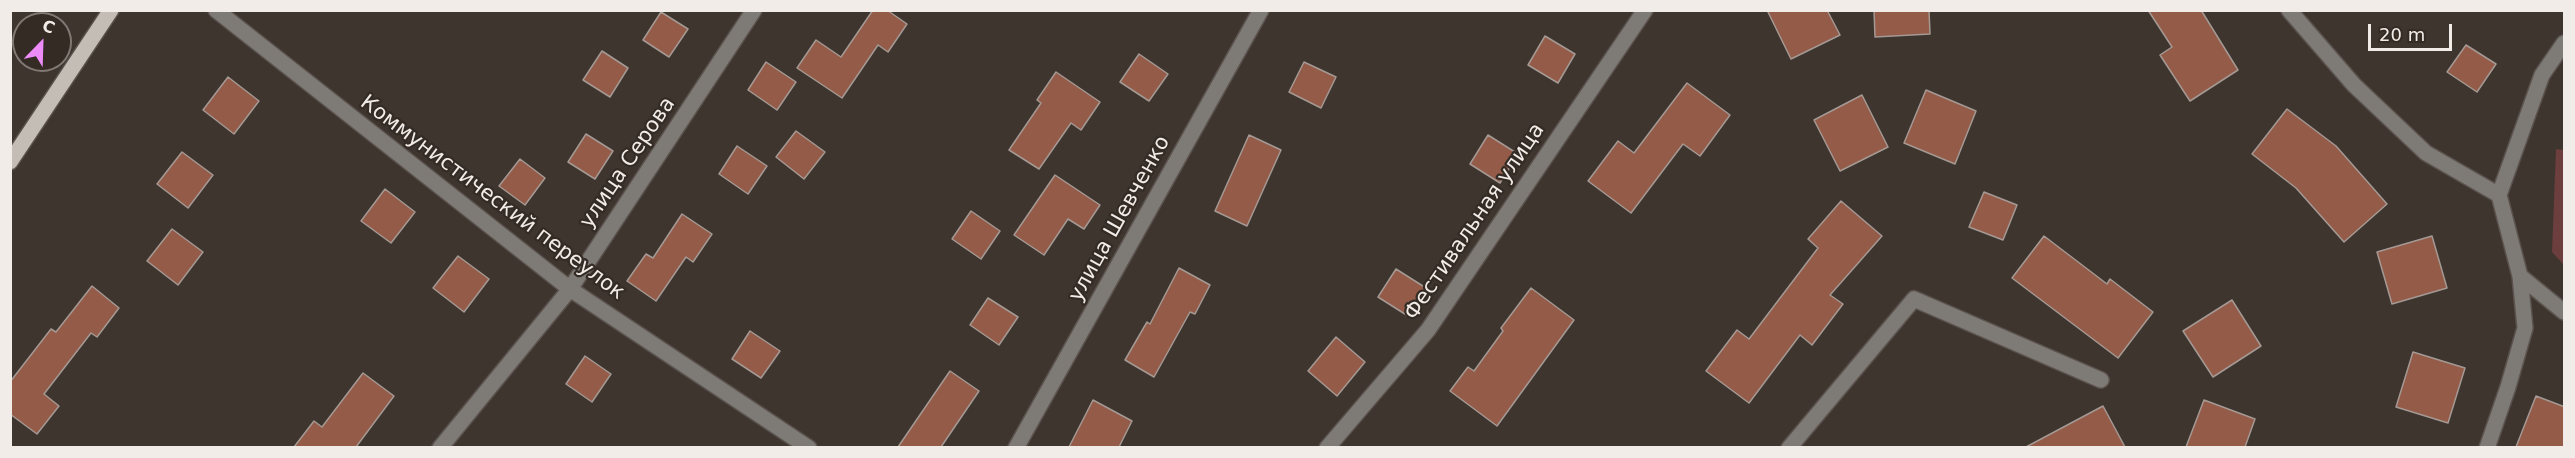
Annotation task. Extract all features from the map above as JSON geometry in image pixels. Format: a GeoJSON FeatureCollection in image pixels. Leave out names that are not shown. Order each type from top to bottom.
{"type":"FeatureCollection","features":[{"type":"Feature","properties":{"kind":"main road"},"geometry":{"type":"LineString","coordinates":[[10,162],[111,10]]}},
{"type":"Feature","properties":{"kind":"street","name":"Коммунистический переулок"},"geometry":{"type":"LineString","coordinates":[[216,10],[570,289],[809,447]]}},
{"type":"Feature","properties":{"kind":"street","name":"улица Серова"},"geometry":{"type":"LineString","coordinates":[[440,447],[570,289],[754,10]]}},
{"type":"Feature","properties":{"kind":"street","name":"улица Шевченко"},"geometry":{"type":"LineString","coordinates":[[1016,447],[1262,10]]}},
{"type":"Feature","properties":{"kind":"street","name":"Фестивальная улица"},"geometry":{"type":"LineString","coordinates":[[1328,447],[1428,330],[1645,10]]}},
{"type":"Feature","properties":{"kind":"street"},"geometry":{"type":"LineString","coordinates":[[2289,10],[2354,85],[2426,153],[2499,195]]}},
{"type":"Feature","properties":{"kind":"street"},"geometry":{"type":"LineString","coordinates":[[2487,447],[2525,328],[2520,276],[2499,195],[2542,75],[2565,42]]}},
{"type":"Feature","properties":{"kind":"street"},"geometry":{"type":"LineString","coordinates":[[2520,276],[2565,312]]}},
{"type":"Feature","properties":{"kind":"street"},"geometry":{"type":"LineString","coordinates":[[1789,447],[1914,299],[2101,380]]}},
{"type":"Feature","properties":{"kind":"shaded area"},"geometry":{"type":"Polygon","coordinates":[[[2556,149],[2564,150],[2564,265],[2552,252],[2556,149]]]}},
{"type":"Feature","properties":{"kind":"building"},"geometry":{"type":"Polygon","coordinates":[[[873,10],[887,10],[907,24],[888,52],[878,45],[842,98],[797,68],[816,40],[841,57],[873,10]]]}},
{"type":"Feature","properties":{"kind":"building"},"geometry":{"type":"Polygon","coordinates":[[[1767,10],[1827,10],[1840,35],[1791,59],[1767,10]]]}},
{"type":"Feature","properties":{"kind":"building"},"geometry":{"type":"Polygon","coordinates":[[[1874,10],[1929,10],[1930,34],[1875,37],[1874,10]]]}},
{"type":"Feature","properties":{"kind":"building"},"geometry":{"type":"Polygon","coordinates":[[[2148,10],[2201,10],[2238,70],[2190,101],[2160,55],[2172,47],[2148,10]]]}},
{"type":"Feature","properties":{"kind":"building"},"geometry":{"type":"Polygon","coordinates":[[[661,12],[688,29],[669,57],[643,40],[661,12]]]}},
{"type":"Feature","properties":{"kind":"building"},"geometry":{"type":"Polygon","coordinates":[[[1545,36],[1575,54],[1558,83],[1528,65],[1545,36]]]}},
{"type":"Feature","properties":{"kind":"building"},"geometry":{"type":"Polygon","coordinates":[[[2466,45],[2496,64],[2477,92],[2447,72],[2466,45]]]}},
{"type":"Feature","properties":{"kind":"building"},"geometry":{"type":"Polygon","coordinates":[[[602,51],[628,68],[610,97],[583,80],[602,51]]]}},
{"type":"Feature","properties":{"kind":"building"},"geometry":{"type":"Polygon","coordinates":[[[1139,54],[1168,74],[1149,101],[1120,82],[1139,54]]]}},
{"type":"Feature","properties":{"kind":"building"},"geometry":{"type":"Polygon","coordinates":[[[766,62],[796,82],[777,110],[748,90],[766,62]]]}},
{"type":"Feature","properties":{"kind":"building"},"geometry":{"type":"Polygon","coordinates":[[[1304,62],[1336,77],[1321,108],[1289,92],[1304,62]]]}},
{"type":"Feature","properties":{"kind":"building"},"geometry":{"type":"Polygon","coordinates":[[[1056,72],[1100,102],[1081,130],[1071,123],[1039,169],[1009,150],[1041,103],[1037,100],[1056,72]]]}},
{"type":"Feature","properties":{"kind":"building"},"geometry":{"type":"Polygon","coordinates":[[[228,77],[259,101],[234,134],[203,110],[228,77]]]}},
{"type":"Feature","properties":{"kind":"building"},"geometry":{"type":"Polygon","coordinates":[[[1687,83],[1730,115],[1700,156],[1683,144],[1631,213],[1588,181],[1618,141],[1634,153],[1687,83]]]}},
{"type":"Feature","properties":{"kind":"building"},"geometry":{"type":"Polygon","coordinates":[[[1926,90],[1976,111],[1955,164],[1904,143],[1926,90]]]}},
{"type":"Feature","properties":{"kind":"building"},"geometry":{"type":"Polygon","coordinates":[[[1862,95],[1888,147],[1840,171],[1814,120],[1862,95]]]}},
{"type":"Feature","properties":{"kind":"building"},"geometry":{"type":"Polygon","coordinates":[[[2287,109],[2336,146],[2387,204],[2344,242],[2296,188],[2252,154],[2287,109]]]}},
{"type":"Feature","properties":{"kind":"building"},"geometry":{"type":"Polygon","coordinates":[[[796,131],[825,152],[804,179],[776,157],[796,131]]]}},
{"type":"Feature","properties":{"kind":"building"},"geometry":{"type":"Polygon","coordinates":[[[586,134],[613,151],[595,179],[568,162],[586,134]]]}},
{"type":"Feature","properties":{"kind":"building"},"geometry":{"type":"Polygon","coordinates":[[[1249,135],[1281,150],[1247,226],[1215,211],[1249,135]]]}},
{"type":"Feature","properties":{"kind":"building"},"geometry":{"type":"Polygon","coordinates":[[[1488,135],[1518,154],[1500,183],[1470,164],[1488,135]]]}},
{"type":"Feature","properties":{"kind":"building"},"geometry":{"type":"Polygon","coordinates":[[[737,146],[767,166],[748,194],[719,174],[737,146]]]}},
{"type":"Feature","properties":{"kind":"building"},"geometry":{"type":"Polygon","coordinates":[[[182,152],[213,175],[188,208],[157,184],[182,152]]]}},
{"type":"Feature","properties":{"kind":"building"},"geometry":{"type":"Polygon","coordinates":[[[520,159],[545,178],[525,205],[499,186],[520,159]]]}},
{"type":"Feature","properties":{"kind":"building"},"geometry":{"type":"Polygon","coordinates":[[[1055,175],[1100,205],[1084,229],[1068,219],[1044,255],[1014,235],[1055,175]]]}},
{"type":"Feature","properties":{"kind":"building"},"geometry":{"type":"Polygon","coordinates":[[[385,189],[415,212],[391,243],[361,221],[385,189]]]}},
{"type":"Feature","properties":{"kind":"building"},"geometry":{"type":"Polygon","coordinates":[[[1984,192],[2017,205],[2003,240],[1969,227],[1984,192]]]}},
{"type":"Feature","properties":{"kind":"building"},"geometry":{"type":"Polygon","coordinates":[[[1841,201],[1882,236],[1830,295],[1843,304],[1812,345],[1800,335],[1749,403],[1706,371],[1737,330],[1749,339],[1818,248],[1808,239],[1841,201]]]}},
{"type":"Feature","properties":{"kind":"building"},"geometry":{"type":"Polygon","coordinates":[[[971,211],[1000,231],[981,259],[952,239],[971,211]]]}},
{"type":"Feature","properties":{"kind":"building"},"geometry":{"type":"Polygon","coordinates":[[[682,214],[712,234],[693,262],[686,257],[656,301],[627,281],[646,254],[653,258],[682,214]]]}},
{"type":"Feature","properties":{"kind":"building"},"geometry":{"type":"Polygon","coordinates":[[[172,229],[203,252],[178,285],[147,261],[172,229]]]}},
{"type":"Feature","properties":{"kind":"building"},"geometry":{"type":"Polygon","coordinates":[[[2044,236],[2107,284],[2110,279],[2153,312],[2118,358],[2012,278],[2044,236]]]}},
{"type":"Feature","properties":{"kind":"building"},"geometry":{"type":"Polygon","coordinates":[[[2432,236],[2447,288],[2392,304],[2377,252],[2432,236]]]}},
{"type":"Feature","properties":{"kind":"building"},"geometry":{"type":"Polygon","coordinates":[[[458,256],[489,279],[464,312],[433,288],[458,256]]]}},
{"type":"Feature","properties":{"kind":"building"},"geometry":{"type":"Polygon","coordinates":[[[1179,268],[1210,285],[1195,314],[1190,312],[1154,377],[1125,360],[1147,322],[1150,324],[1179,268]]]}},
{"type":"Feature","properties":{"kind":"building"},"geometry":{"type":"Polygon","coordinates":[[[1396,269],[1426,288],[1408,316],[1378,297],[1396,269]]]}},
{"type":"Feature","properties":{"kind":"building"},"geometry":{"type":"Polygon","coordinates":[[[92,286],[119,308],[97,337],[91,333],[44,394],[59,406],[37,434],[10,414],[10,382],[51,329],[56,332],[92,286]]]}},
{"type":"Feature","properties":{"kind":"building"},"geometry":{"type":"Polygon","coordinates":[[[1531,288],[1574,320],[1497,426],[1450,391],[1468,367],[1474,371],[1503,331],[1501,328],[1531,288]]]}},
{"type":"Feature","properties":{"kind":"building"},"geometry":{"type":"Polygon","coordinates":[[[988,298],[1018,317],[999,345],[970,325],[988,298]]]}},
{"type":"Feature","properties":{"kind":"building"},"geometry":{"type":"Polygon","coordinates":[[[2232,300],[2261,346],[2213,377],[2183,331],[2232,300]]]}},
{"type":"Feature","properties":{"kind":"building"},"geometry":{"type":"Polygon","coordinates":[[[750,331],[780,351],[761,378],[732,359],[750,331]]]}},
{"type":"Feature","properties":{"kind":"building"},"geometry":{"type":"Polygon","coordinates":[[[1336,337],[1365,362],[1337,396],[1308,371],[1336,337]]]}},
{"type":"Feature","properties":{"kind":"building"},"geometry":{"type":"Polygon","coordinates":[[[2413,352],[2465,368],[2448,423],[2396,407],[2413,352]]]}},
{"type":"Feature","properties":{"kind":"building"},"geometry":{"type":"Polygon","coordinates":[[[585,356],[611,374],[592,402],[566,384],[585,356]]]}},
{"type":"Feature","properties":{"kind":"building"},"geometry":{"type":"Polygon","coordinates":[[[950,371],[979,391],[941,447],[898,447],[950,371]]]}},
{"type":"Feature","properties":{"kind":"building"},"geometry":{"type":"Polygon","coordinates":[[[363,373],[394,396],[356,447],[294,447],[314,421],[322,427],[363,373]]]}},
{"type":"Feature","properties":{"kind":"building"},"geometry":{"type":"Polygon","coordinates":[[[2536,396],[2565,407],[2565,447],[2516,447],[2536,396]]]}},
{"type":"Feature","properties":{"kind":"building"},"geometry":{"type":"Polygon","coordinates":[[[1093,400],[1132,421],[1119,447],[1069,447],[1093,400]]]}},
{"type":"Feature","properties":{"kind":"building"},"geometry":{"type":"Polygon","coordinates":[[[2204,400],[2255,419],[2245,447],[2186,447],[2204,400]]]}},
{"type":"Feature","properties":{"kind":"building"},"geometry":{"type":"Polygon","coordinates":[[[2103,406],[2125,447],[2026,447],[2103,406]]]}}]}
